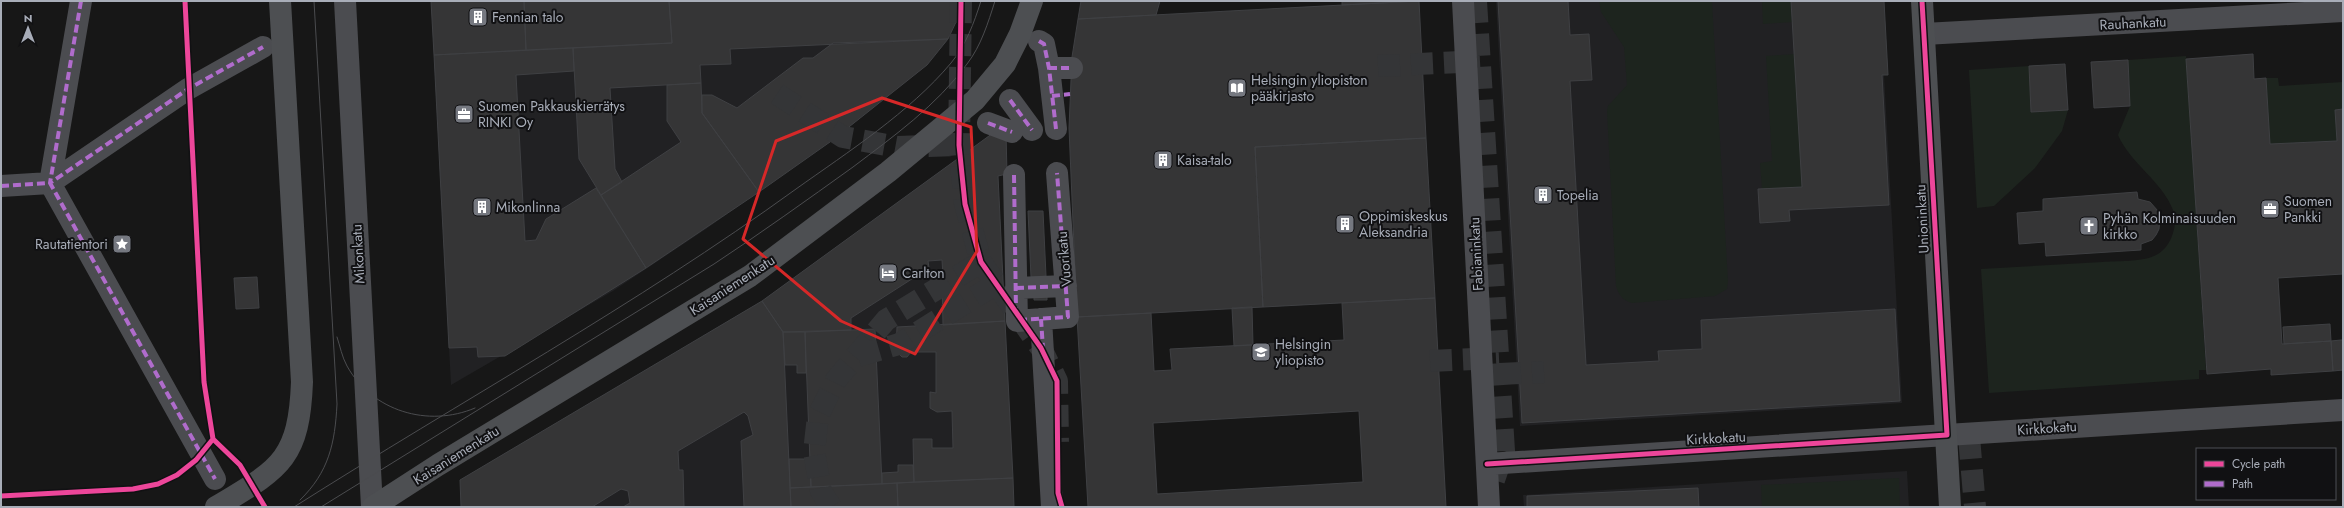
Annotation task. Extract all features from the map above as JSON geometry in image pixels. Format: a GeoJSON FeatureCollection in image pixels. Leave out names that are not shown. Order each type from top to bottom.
{"type":"FeatureCollection","features":[{"type":"Feature","properties":{"kind":"main road"},"geometry":{"type":"LineString","coordinates":[[216,507],[252,486],[274,469],[285,456],[296,432],[301,410],[302,382],[280,1]]}},
{"type":"Feature","properties":{"kind":"main road","name":"Kaisaniemenkatu"},"geometry":{"type":"LineString","coordinates":[[373,507],[438,465],[750,276],[888,172],[975,100],[1005,64],[1020,34],[1032,1]]}},
{"type":"Feature","properties":{"kind":"main road","name":"Unioninkatu"},"geometry":{"type":"LineString","coordinates":[[1922,1],[1950,507]]}},
{"type":"Feature","properties":{"kind":"street"},"geometry":{"type":"LineString","coordinates":[[81,1],[50,183],[215,479]]}},
{"type":"Feature","properties":{"kind":"street","name":"Mikonkatu"},"geometry":{"type":"LineString","coordinates":[[344,1],[373,507]]}},
{"type":"Feature","properties":{"kind":"street","name":"Fabianinkatu"},"geometry":{"type":"LineString","coordinates":[[1462,1],[1489,507]]}},
{"type":"Feature","properties":{"kind":"street","name":"Rauhankatu"},"geometry":{"type":"LineString","coordinates":[[1924,34],[2343,11]]}},
{"type":"Feature","properties":{"kind":"street"},"geometry":{"type":"LineString","coordinates":[[1039,42],[1044,44],[1049,68],[1061,95],[1056,129]]}},
{"type":"Feature","properties":{"kind":"street"},"geometry":{"type":"LineString","coordinates":[[1,186],[50,183],[188,89],[263,47]]}},
{"type":"Feature","properties":{"kind":"street"},"geometry":{"type":"LineString","coordinates":[[1049,68],[1072,68]]}},
{"type":"Feature","properties":{"kind":"street"},"geometry":{"type":"LineString","coordinates":[[988,123],[1022,131],[1010,100]]}},
{"type":"Feature","properties":{"kind":"street","name":"Vuorikatu"},"geometry":{"type":"LineString","coordinates":[[1014,175],[1016,321],[1068,317],[1057,173]]}},
{"type":"Feature","properties":{"kind":"street"},"geometry":{"type":"LineString","coordinates":[[1016,288],[1066,286]]}},
{"type":"Feature","properties":{"kind":"street"},"geometry":{"type":"LineString","coordinates":[[1041,319],[1052,507]]}},
{"type":"Feature","properties":{"kind":"street","name":"Kirkkokatu"},"geometry":{"type":"LineString","coordinates":[[1487,464],[2343,410]]}},
{"type":"Feature","properties":{"kind":"highlighted area"},"geometry":{"type":"Polygon","coordinates":[[[882,98],[971,127],[977,251],[915,354],[841,321],[743,239],[776,141],[882,98]]]}},
{"type":"Feature","properties":{"kind":"shaded area"},"geometry":{"type":"Polygon","coordinates":[[[431,1],[966,1],[948,39],[927,65],[830,142],[706,229],[613,291],[451,385],[431,1]]]}},
{"type":"Feature","properties":{"kind":"shaded area"},"geometry":{"type":"Polygon","coordinates":[[[1496,1],[1884,1],[1888,75],[1884,75],[1902,403],[1520,426],[1496,1]]]}},
{"type":"Feature","properties":{"kind":"shaded area"},"geometry":{"type":"Polygon","coordinates":[[[1599,1],[1712,1],[1728,281],[1727,289],[1715,296],[1632,303],[1623,299],[1617,289],[1607,111],[1608,106],[1627,85],[1624,47],[1601,12],[1599,1]]]}},
{"type":"Feature","properties":{"kind":"shaded area"},"geometry":{"type":"Polygon","coordinates":[[[1762,1],[1791,1],[1792,22],[1763,24],[1762,1]]]}},
{"type":"Feature","properties":{"kind":"shaded area"},"geometry":{"type":"Polygon","coordinates":[[[1795,54],[1802,187],[1762,189],[1760,163],[1772,161],[1766,56],[1795,54]]]}},
{"type":"Feature","properties":{"kind":"shaded area"},"geometry":{"type":"Polygon","coordinates":[[[2186,56],[2206,370],[2199,370],[2199,379],[1989,393],[1981,269],[2128,261],[2154,256],[2165,249],[2169,243],[2175,223],[2173,210],[2161,190],[2130,154],[2118,135],[2130,106],[2128,60],[2186,56]]]}},
{"type":"Feature","properties":{"kind":"shaded area"},"geometry":{"type":"Polygon","coordinates":[[[2029,66],[2031,112],[2068,110],[2062,131],[2035,168],[1994,206],[1977,208],[1969,70],[2029,66]]]}},
{"type":"Feature","properties":{"kind":"shaded area"},"geometry":{"type":"Polygon","coordinates":[[[2266,78],[2278,78],[2279,86],[2343,82],[2343,109],[2335,110],[2337,141],[2270,144],[2266,78]]]}},
{"type":"Feature","properties":{"kind":"shaded area"},"geometry":{"type":"Polygon","coordinates":[[[993,133],[1007,174],[998,176],[1014,507],[461,507],[711,331],[762,301],[993,133]]]}},
{"type":"Feature","properties":{"kind":"shaded area"},"geometry":{"type":"Polygon","coordinates":[[[1907,471],[1909,507],[1524,507],[1523,495],[1907,471]]]}},
{"type":"Feature","properties":{"kind":"shaded area"},"geometry":{"type":"Polygon","coordinates":[[[1899,478],[1900,507],[1762,507],[1761,485],[1899,478]]]}},
{"type":"Feature","properties":{"kind":"building","name":"Fennian talo"},"geometry":{"type":"Polygon","coordinates":[[[431,1],[524,1],[526,50],[434,55],[431,1]]]}},
{"type":"Feature","properties":{"kind":"building"},"geometry":{"type":"Polygon","coordinates":[[[524,1],[669,1],[672,43],[526,50],[524,1]]]}},
{"type":"Feature","properties":{"kind":"building"},"geometry":{"type":"Polygon","coordinates":[[[669,1],[966,1],[948,39],[730,49],[731,64],[700,65],[701,83],[610,88],[615,169],[622,182],[601,195],[579,159],[573,48],[672,43],[669,1]]]}},
{"type":"Feature","properties":{"kind":"building"},"geometry":{"type":"Polygon","coordinates":[[[1081,1],[1160,1],[1156,15],[1078,19],[1081,1]]]}},
{"type":"Feature","properties":{"kind":"building"},"geometry":{"type":"Polygon","coordinates":[[[1342,1],[1418,1],[1342,5],[1342,1]]]}},
{"type":"Feature","properties":{"kind":"building","name":"Kaisa-talo"},"geometry":{"type":"Polygon","coordinates":[[[1419,1],[1426,138],[1255,147],[1263,307],[1077,317],[1069,128],[1072,57],[1078,19],[1419,1]]]}},
{"type":"Feature","properties":{"kind":"building","name":"Topelia"},"geometry":{"type":"Polygon","coordinates":[[[1498,1],[1568,1],[1570,35],[1589,34],[1592,80],[1570,81],[1586,365],[1659,361],[1658,351],[1702,349],[1701,320],[1895,309],[1900,401],[1522,423],[1498,1]]]}},
{"type":"Feature","properties":{"kind":"building"},"geometry":{"type":"Polygon","coordinates":[[[1791,1],[1884,1],[1888,75],[1882,75],[1889,205],[1789,210],[1790,221],[1760,223],[1758,189],[1802,187],[1791,1]]]}},
{"type":"Feature","properties":{"kind":"building"},"geometry":{"type":"Polygon","coordinates":[[[948,39],[927,65],[830,142],[759,192],[702,113],[702,95],[712,95],[737,108],[803,58],[813,58],[833,43],[948,39]]]}},
{"type":"Feature","properties":{"kind":"building","name":"Mikonlinna"},"geometry":{"type":"Polygon","coordinates":[[[573,48],[574,71],[516,75],[525,241],[536,240],[546,219],[596,188],[646,268],[505,356],[478,357],[477,347],[449,348],[434,55],[573,48]]]}},
{"type":"Feature","properties":{"kind":"building","name":"Suomen Pankki"},"geometry":{"type":"Polygon","coordinates":[[[2253,54],[2254,79],[2266,78],[2270,144],[2337,141],[2335,110],[2343,109],[2343,274],[2278,278],[2282,344],[2331,341],[2333,371],[2271,375],[2271,369],[2207,374],[2186,59],[2253,54]]]}},
{"type":"Feature","properties":{"kind":"building"},"geometry":{"type":"Polygon","coordinates":[[[2128,60],[2130,106],[2094,108],[2091,62],[2128,60]]]}},
{"type":"Feature","properties":{"kind":"building"},"geometry":{"type":"Polygon","coordinates":[[[2065,64],[2068,110],[2031,112],[2029,66],[2065,64]]]}},
{"type":"Feature","properties":{"kind":"building"},"geometry":{"type":"Polygon","coordinates":[[[701,83],[702,113],[759,192],[646,268],[601,195],[681,142],[667,121],[667,85],[701,83]]]}},
{"type":"Feature","properties":{"kind":"building"},"geometry":{"type":"Polygon","coordinates":[[[993,133],[1006,133],[1007,174],[998,176],[1005,321],[943,325],[942,282],[938,283],[939,276],[943,276],[942,260],[928,261],[929,268],[851,318],[851,330],[783,332],[762,301],[993,133]]]}},
{"type":"Feature","properties":{"kind":"building","name":"Oppimiskeskus Aleksandria"},"geometry":{"type":"Polygon","coordinates":[[[1426,138],[1435,298],[1263,307],[1255,147],[1426,138]]]}},
{"type":"Feature","properties":{"kind":"building","name":"Pyhän Kolminaisuuden kirkko"},"geometry":{"type":"Polygon","coordinates":[[[2137,192],[2138,199],[2150,202],[2158,211],[2160,217],[2159,229],[2156,235],[2152,240],[2141,244],[2141,250],[2046,256],[2045,242],[2019,244],[2017,213],[2043,211],[2043,199],[2137,192]]]}},
{"type":"Feature","properties":{"kind":"building"},"geometry":{"type":"Polygon","coordinates":[[[1028,211],[1043,211],[1046,276],[1031,277],[1028,211]]]}},
{"type":"Feature","properties":{"kind":"building"},"geometry":{"type":"Polygon","coordinates":[[[257,277],[259,308],[236,309],[234,278],[257,277]]]}},
{"type":"Feature","properties":{"kind":"building"},"geometry":{"type":"Polygon","coordinates":[[[1034,294],[1047,294],[1047,300],[1034,300],[1034,294]]]}},
{"type":"Feature","properties":{"kind":"building"},"geometry":{"type":"Polygon","coordinates":[[[1435,298],[1446,507],[1088,507],[1077,317],[1151,313],[1154,371],[1172,370],[1170,349],[1344,340],[1342,303],[1435,298]],[[1359,411],[1153,423],[1157,494],[1363,482],[1359,411]]]}},
{"type":"Feature","properties":{"kind":"building"},"geometry":{"type":"Polygon","coordinates":[[[762,301],[783,332],[791,507],[744,507],[741,441],[753,435],[748,416],[744,412],[678,451],[679,470],[683,470],[684,507],[623,507],[630,503],[628,491],[621,489],[592,507],[461,507],[460,480],[762,301]]]}},
{"type":"Feature","properties":{"kind":"building"},"geometry":{"type":"Polygon","coordinates":[[[1252,307],[1253,345],[1234,346],[1232,308],[1252,307]]]}},
{"type":"Feature","properties":{"kind":"building"},"geometry":{"type":"Polygon","coordinates":[[[1005,321],[1013,478],[914,482],[913,439],[932,439],[932,448],[953,448],[952,411],[937,412],[930,408],[930,392],[936,393],[936,352],[911,352],[907,357],[902,357],[896,351],[897,327],[1005,321]]]}},
{"type":"Feature","properties":{"kind":"building"},"geometry":{"type":"Polygon","coordinates":[[[2330,324],[2331,341],[2284,344],[2283,327],[2330,324]]]}},
{"type":"Feature","properties":{"kind":"building"},"geometry":{"type":"Polygon","coordinates":[[[875,329],[882,484],[811,487],[805,332],[875,329]]]}},
{"type":"Feature","properties":{"kind":"building"},"geometry":{"type":"Polygon","coordinates":[[[783,332],[805,332],[806,373],[797,373],[797,365],[785,365],[783,332]]]}},
{"type":"Feature","properties":{"kind":"building"},"geometry":{"type":"Polygon","coordinates":[[[2343,340],[2343,370],[2333,371],[2331,341],[2343,340]]]}},
{"type":"Feature","properties":{"kind":"building"},"geometry":{"type":"Polygon","coordinates":[[[789,459],[810,459],[811,487],[790,488],[789,459]]]}},
{"type":"Feature","properties":{"kind":"building"},"geometry":{"type":"Polygon","coordinates":[[[898,465],[913,465],[914,482],[882,484],[882,473],[898,472],[898,465]]]}},
{"type":"Feature","properties":{"kind":"building"},"geometry":{"type":"Polygon","coordinates":[[[1013,478],[1014,507],[898,507],[897,483],[1013,478]]]}},
{"type":"Feature","properties":{"kind":"building"},"geometry":{"type":"Polygon","coordinates":[[[897,483],[898,507],[791,507],[790,488],[897,483]]]}},
{"type":"Feature","properties":{"kind":"building"},"geometry":{"type":"Polygon","coordinates":[[[1698,488],[1699,507],[1527,507],[1527,496],[1698,488]]]}},
{"type":"Feature","properties":{"kind":"tunnel"},"geometry":{"type":"LineString","coordinates":[[961,1],[959,145],[965,204],[981,262],[1041,348],[1057,381],[1058,442]]}},
{"type":"Feature","properties":{"kind":"tunnel"},"geometry":{"type":"LineString","coordinates":[[1476,1],[1504,451],[1494,480]]}},
{"type":"Feature","properties":{"kind":"tunnel"},"geometry":{"type":"LineString","coordinates":[[1378,66],[1480,61]]}},
{"type":"Feature","properties":{"kind":"tunnel"},"geometry":{"type":"LineString","coordinates":[[777,94],[843,137],[898,147],[959,145]]}},
{"type":"Feature","properties":{"kind":"tunnel"},"geometry":{"type":"LineString","coordinates":[[831,507],[821,491],[814,452],[818,416],[836,380],[886,320],[981,262]]}},
{"type":"Feature","properties":{"kind":"tunnel"},"geometry":{"type":"LineString","coordinates":[[858,356],[899,344],[996,284]]}},
{"type":"Feature","properties":{"kind":"tunnel"},"geometry":{"type":"LineString","coordinates":[[1430,361],[1499,358]]}},
{"type":"Feature","properties":{"kind":"tunnel"},"geometry":{"type":"LineString","coordinates":[[1499,374],[1544,372]]}},
{"type":"Feature","properties":{"kind":"tunnel"},"geometry":{"type":"LineString","coordinates":[[1969,437],[1975,507]]}},
{"type":"Feature","properties":{"kind":"tram line"},"geometry":{"type":"LineString","coordinates":[[300,500],[318,479],[329,456],[334,432],[337,404],[314,1]]}},
{"type":"Feature","properties":{"kind":"tram line"},"geometry":{"type":"LineString","coordinates":[[294,507],[548,352],[674,273],[857,146],[898,115],[935,81],[951,63],[969,34],[981,1]]}},
{"type":"Feature","properties":{"kind":"tram line"},"geometry":{"type":"LineString","coordinates":[[321,507],[714,264],[884,144],[928,107],[967,64],[980,42],[995,1]]}},
{"type":"Feature","properties":{"kind":"tram line"},"geometry":{"type":"LineString","coordinates":[[337,337],[345,363],[358,382],[371,394],[386,404],[403,411],[420,415],[439,416],[457,414],[475,408]]}},
{"type":"Feature","properties":{"kind":"marked path"},"geometry":{"type":"LineString","coordinates":[[81,1],[50,183],[188,89],[263,47]]}},
{"type":"Feature","properties":{"kind":"marked path"},"geometry":{"type":"LineString","coordinates":[[1039,41],[1044,44],[1049,68],[1056,129]]}},
{"type":"Feature","properties":{"kind":"marked path"},"geometry":{"type":"LineString","coordinates":[[1049,68],[1072,68]]}},
{"type":"Feature","properties":{"kind":"marked path"},"geometry":{"type":"LineString","coordinates":[[1052,96],[1070,94]]}},
{"type":"Feature","properties":{"kind":"marked path"},"geometry":{"type":"LineString","coordinates":[[1010,100],[1032,130]]}},
{"type":"Feature","properties":{"kind":"marked path"},"geometry":{"type":"LineString","coordinates":[[988,123],[1012,132]]}},
{"type":"Feature","properties":{"kind":"marked path"},"geometry":{"type":"LineString","coordinates":[[1019,320],[1068,317],[1057,173]]}},
{"type":"Feature","properties":{"kind":"marked path"},"geometry":{"type":"LineString","coordinates":[[1014,175],[1016,311]]}},
{"type":"Feature","properties":{"kind":"marked path"},"geometry":{"type":"LineString","coordinates":[[1,186],[50,183],[215,479]]}},
{"type":"Feature","properties":{"kind":"marked path"},"geometry":{"type":"LineString","coordinates":[[1016,288],[1066,286]]}},
{"type":"Feature","properties":{"kind":"marked path"},"geometry":{"type":"LineString","coordinates":[[1041,319],[1043,349]]}},
{"type":"Feature","properties":{"kind":"cycle path"},"geometry":{"type":"LineString","coordinates":[[185,1],[204,382],[213,439],[240,465],[265,507]]}},
{"type":"Feature","properties":{"kind":"cycle path"},"geometry":{"type":"LineString","coordinates":[[961,1],[959,145],[965,204],[981,262],[1041,348],[1057,381],[1058,493],[1062,507]]}},
{"type":"Feature","properties":{"kind":"cycle path"},"geometry":{"type":"LineString","coordinates":[[1487,464],[1947,435],[1922,1]]}},
{"type":"Feature","properties":{"kind":"cycle path"},"geometry":{"type":"LineString","coordinates":[[1,496],[133,489],[158,484],[177,475],[196,460],[213,439]]}},
{"type":"Feature","properties":{"kind":"place","name":"Fennian talo"},"geometry":{"type":"Point","coordinates":[478,17]}},
{"type":"Feature","properties":{"kind":"place","name":"Helsingin yliopiston pääkirjasto"},"geometry":{"type":"Point","coordinates":[1237,88]}},
{"type":"Feature","properties":{"kind":"place","name":"Suomen Pakkauskierrätys RINKI Oy"},"geometry":{"type":"Point","coordinates":[464,114]}},
{"type":"Feature","properties":{"kind":"place","name":"Kaisa-talo"},"geometry":{"type":"Point","coordinates":[1163,160]}},
{"type":"Feature","properties":{"kind":"place","name":"Topelia"},"geometry":{"type":"Point","coordinates":[1543,195]}},
{"type":"Feature","properties":{"kind":"place","name":"Mikonlinna"},"geometry":{"type":"Point","coordinates":[482,207]}},
{"type":"Feature","properties":{"kind":"place","name":"Suomen Pankki"},"geometry":{"type":"Point","coordinates":[2270,209]}},
{"type":"Feature","properties":{"kind":"place","name":"Oppimiskeskus Aleksandria"},"geometry":{"type":"Point","coordinates":[1345,224]}},
{"type":"Feature","properties":{"kind":"place","name":"Pyhän Kolminaisuuden kirkko"},"geometry":{"type":"Point","coordinates":[2089,226]}},
{"type":"Feature","properties":{"kind":"place","name":"Rautatientori"},"geometry":{"type":"Point","coordinates":[122,244]}},
{"type":"Feature","properties":{"kind":"place","name":"Carlton"},"geometry":{"type":"Point","coordinates":[888,273]}},
{"type":"Feature","properties":{"kind":"place","name":"Helsingin yliopisto"},"geometry":{"type":"Point","coordinates":[1261,352]}}]}
